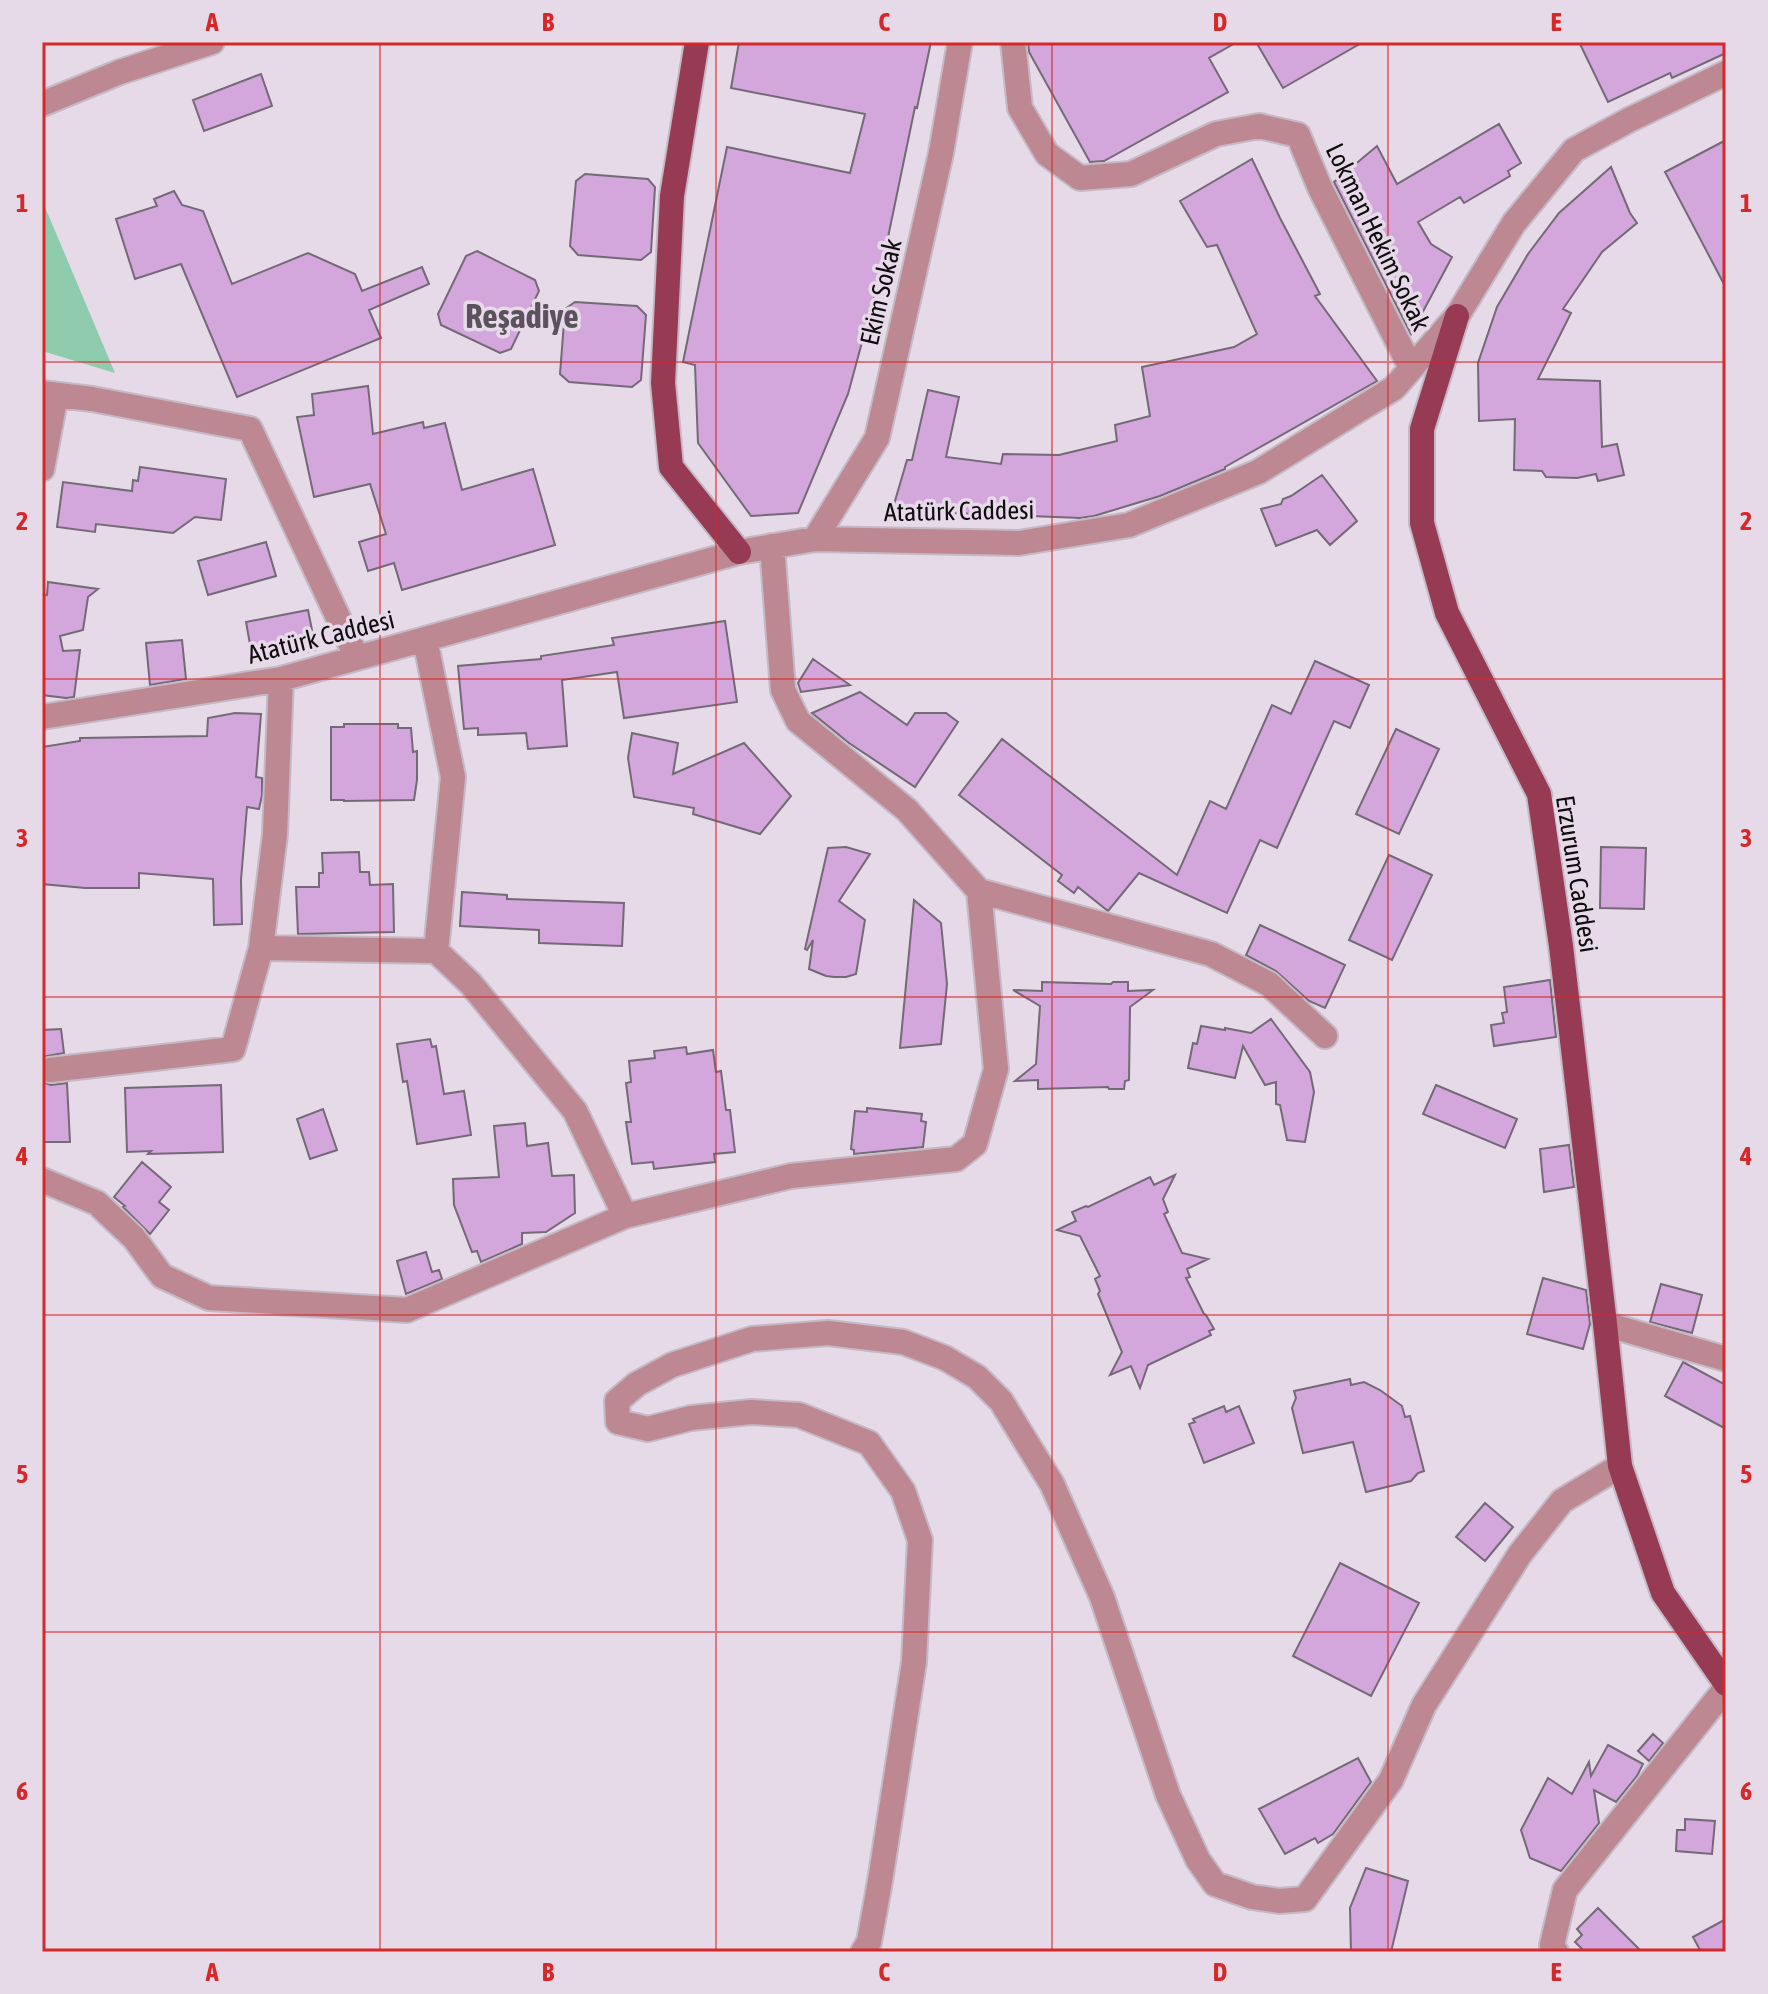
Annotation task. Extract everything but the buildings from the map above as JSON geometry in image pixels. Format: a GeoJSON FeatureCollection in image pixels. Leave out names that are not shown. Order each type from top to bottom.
{"type":"FeatureCollection","features":[{"type":"Feature","properties":{"kind":"main road"},"geometry":{"type":"LineString","coordinates":[[697,42],[672,196],[663,383],[671,467],[739,552]]}},
{"type":"Feature","properties":{"kind":"main road","name":"Erzurum Caddesi"},"geometry":{"type":"LineString","coordinates":[[1457,316],[1422,429],[1422,523],[1447,613],[1539,794],[1561,946],[1620,1466],[1663,1593],[1726,1686]]}},
{"type":"Feature","properties":{"kind":"street"},"geometry":{"type":"LineString","coordinates":[[42,104],[120,72],[212,42]]}},
{"type":"Feature","properties":{"kind":"street","name":"Ekim Sokak"},"geometry":{"type":"LineString","coordinates":[[815,539],[877,438],[941,153],[960,42]]}},
{"type":"Feature","properties":{"kind":"street","name":"Lokman Hekim Sokak"},"geometry":{"type":"LineString","coordinates":[[1013,42],[1020,108],[1047,154],[1080,178],[1131,174],[1216,134],[1259,126],[1298,135],[1320,188],[1411,368]]}},
{"type":"Feature","properties":{"kind":"street","name":"Atatürk Caddesi"},"geometry":{"type":"LineString","coordinates":[[42,717],[281,679],[739,552],[772,546],[815,539],[1019,543],[1129,525],[1258,472],[1394,388],[1457,316],[1514,223],[1574,150],[1726,73]]}},
{"type":"Feature","properties":{"kind":"street"},"geometry":{"type":"LineString","coordinates":[[42,469],[49,394],[92,399],[250,429],[357,658]]}},
{"type":"Feature","properties":{"kind":"street"},"geometry":{"type":"LineString","coordinates":[[772,546],[783,690],[798,721],[907,810],[979,891],[1211,954],[1269,984],[1325,1036]]}},
{"type":"Feature","properties":{"kind":"street"},"geometry":{"type":"LineString","coordinates":[[425,639],[453,777],[436,951]]}},
{"type":"Feature","properties":{"kind":"street"},"geometry":{"type":"LineString","coordinates":[[50,1070],[233,1049],[261,948],[275,834],[281,679]]}},
{"type":"Feature","properties":{"kind":"street"},"geometry":{"type":"LineString","coordinates":[[42,1180],[97,1203],[134,1238],[162,1276],[209,1298],[407,1310],[625,1216],[791,1176],[956,1159],[975,1144],[996,1069],[979,891]]}},
{"type":"Feature","properties":{"kind":"street"},"geometry":{"type":"LineString","coordinates":[[261,948],[436,951],[471,984],[575,1111],[625,1216]]}},
{"type":"Feature","properties":{"kind":"street"},"geometry":{"type":"LineString","coordinates":[[1605,1324],[1726,1359]]}},
{"type":"Feature","properties":{"kind":"street"},"geometry":{"type":"LineString","coordinates":[[863,1952],[869,1942],[880,1881],[914,1662],[920,1540],[903,1491],[869,1443],[799,1415],[751,1412],[691,1418],[648,1429],[618,1422],[617,1401],[637,1384],[672,1365],[752,1339],[828,1333],[903,1342],[945,1358],[977,1377],[1001,1401],[1052,1484],[1102,1597],[1168,1795],[1198,1860],[1215,1884],[1252,1897],[1279,1901],[1305,1899],[1391,1780],[1424,1705],[1520,1554],[1562,1501],[1620,1466]]}},
{"type":"Feature","properties":{"kind":"street"},"geometry":{"type":"LineString","coordinates":[[1556,1952],[1552,1945],[1565,1890],[1726,1686]]}},
{"type":"Feature","properties":{"kind":"green space"},"geometry":{"type":"Polygon","coordinates":[[[42,200],[115,373],[42,351],[42,200]]]}},
{"type":"Feature","properties":{"kind":"district","name":"Reşadiye"},"geometry":{"type":"Point","coordinates":[522,315]}}]}
